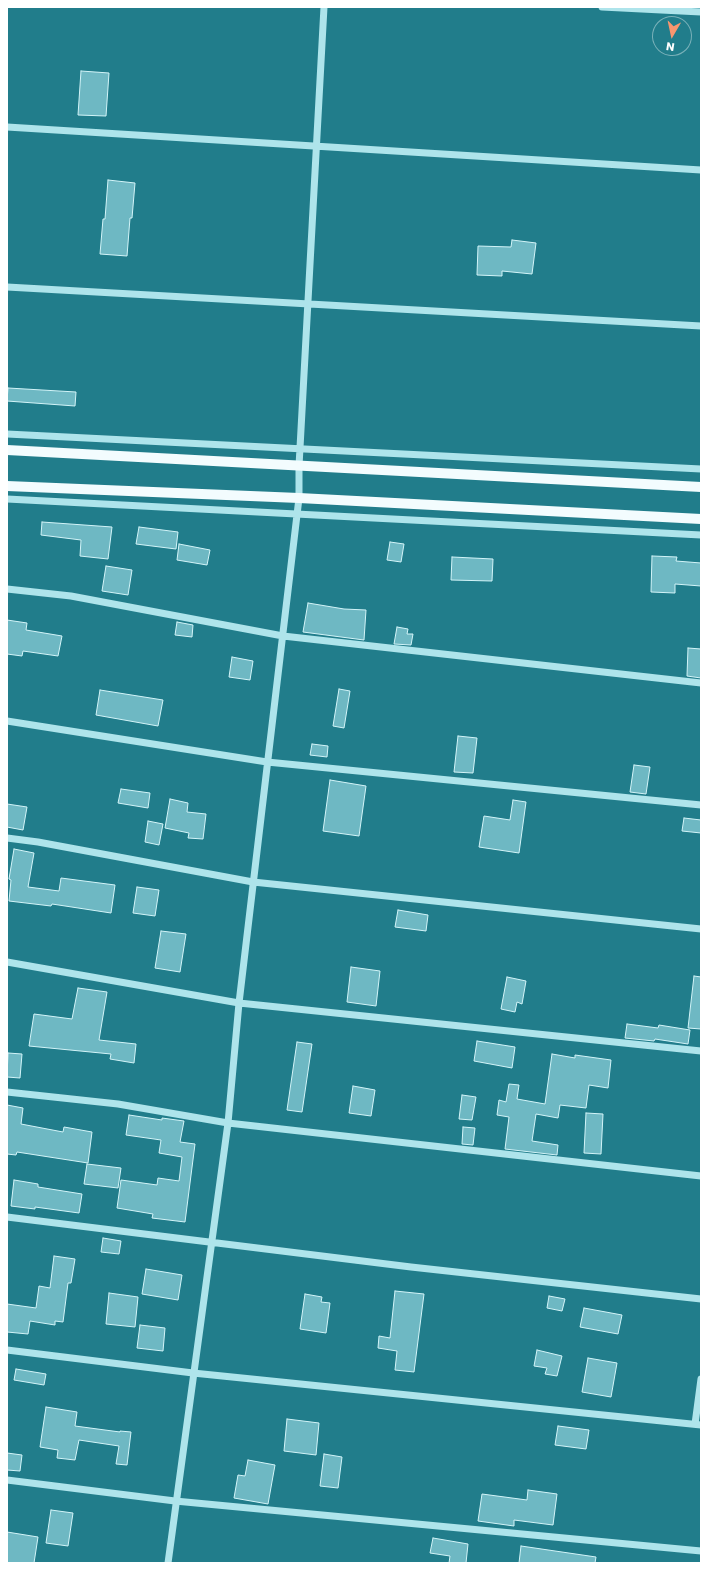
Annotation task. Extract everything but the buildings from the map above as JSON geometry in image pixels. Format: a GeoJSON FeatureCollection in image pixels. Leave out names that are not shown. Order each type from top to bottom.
{"type":"FeatureCollection","features":[{"type":"Feature","properties":{"kind":"main road"},"geometry":{"type":"LineString","coordinates":[[7,450],[701,487]]}},
{"type":"Feature","properties":{"kind":"main road"},"geometry":{"type":"LineString","coordinates":[[7,486],[299,498],[701,519]]}},
{"type":"Feature","properties":{"kind":"street"},"geometry":{"type":"LineString","coordinates":[[168,1563],[175,1501],[228,1123],[239,1003],[298,514],[299,466],[324,7]]}},
{"type":"Feature","properties":{"kind":"street"},"geometry":{"type":"LineString","coordinates":[[602,7],[701,12]]}},
{"type":"Feature","properties":{"kind":"street"},"geometry":{"type":"LineString","coordinates":[[7,127],[701,170]]}},
{"type":"Feature","properties":{"kind":"street"},"geometry":{"type":"LineString","coordinates":[[7,287],[701,326]]}},
{"type":"Feature","properties":{"kind":"street"},"geometry":{"type":"LineString","coordinates":[[7,434],[701,469]]}},
{"type":"Feature","properties":{"kind":"street"},"geometry":{"type":"LineString","coordinates":[[7,499],[701,535]]}},
{"type":"Feature","properties":{"kind":"street"},"geometry":{"type":"LineString","coordinates":[[7,589],[72,596],[283,636],[701,683]]}},
{"type":"Feature","properties":{"kind":"street"},"geometry":{"type":"LineString","coordinates":[[7,721],[268,762],[701,805]]}},
{"type":"Feature","properties":{"kind":"street"},"geometry":{"type":"LineString","coordinates":[[7,838],[38,842],[253,882],[701,929]]}},
{"type":"Feature","properties":{"kind":"street"},"geometry":{"type":"LineString","coordinates":[[7,962],[239,1003],[701,1051]]}},
{"type":"Feature","properties":{"kind":"street"},"geometry":{"type":"LineString","coordinates":[[7,1092],[118,1104],[228,1123],[701,1176]]}},
{"type":"Feature","properties":{"kind":"street"},"geometry":{"type":"LineString","coordinates":[[7,1217],[211,1243],[701,1299]]}},
{"type":"Feature","properties":{"kind":"street"},"geometry":{"type":"LineString","coordinates":[[7,1350],[193,1373],[698,1425],[701,1379]]}},
{"type":"Feature","properties":{"kind":"street"},"geometry":{"type":"LineString","coordinates":[[7,1480],[175,1501],[701,1551]]}}]}
